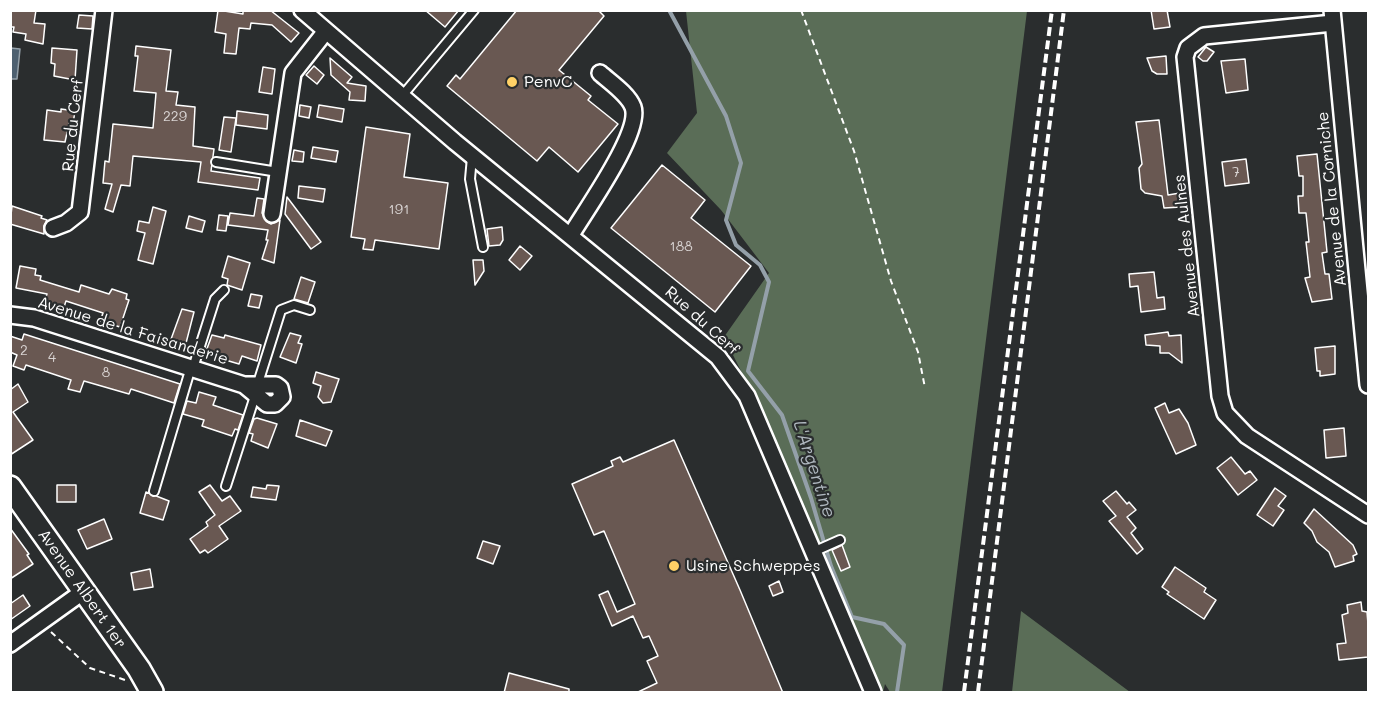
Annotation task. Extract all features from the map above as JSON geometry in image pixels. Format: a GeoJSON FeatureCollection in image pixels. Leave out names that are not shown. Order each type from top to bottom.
{"type":"FeatureCollection","features":[{"type":"Feature","properties":{"kind":"main road","name":"Avenue Albert 1er"},"geometry":{"type":"LineString","coordinates":[[10,487],[149,688]]}},
{"type":"Feature","properties":{"kind":"street","name":"Rue du Cerf"},"geometry":{"type":"LineString","coordinates":[[53,228],[66,223],[80,212],[104,10]]}},
{"type":"Feature","properties":{"kind":"street","name":"Rue du Cerf"},"geometry":{"type":"LineString","coordinates":[[302,10],[472,155],[703,342],[736,378],[747,396],[816,550],[873,693]]}},
{"type":"Feature","properties":{"kind":"street","name":"Avenue de la Corniche"},"geometry":{"type":"LineString","coordinates":[[1333,17],[1368,385]]}},
{"type":"Feature","properties":{"kind":"street","name":"Avenue des Aulnes"},"geometry":{"type":"LineString","coordinates":[[1333,17],[1204,36],[1188,48],[1185,57],[1220,396],[1225,412],[1246,436],[1368,515]]}},
{"type":"Feature","properties":{"kind":"street"},"geometry":{"type":"LineString","coordinates":[[272,214],[293,73],[326,31]]}},
{"type":"Feature","properties":{"kind":"street"},"geometry":{"type":"LineString","coordinates":[[571,235],[632,131],[633,107],[620,91],[600,73]]}},
{"type":"Feature","properties":{"kind":"street","name":"Avenue de la Faisanderie"},"geometry":{"type":"LineString","coordinates":[[10,315],[34,318],[252,388]]}},
{"type":"Feature","properties":{"kind":"street"},"geometry":{"type":"LineString","coordinates":[[10,644],[84,591]]}},
{"type":"Feature","properties":{"kind":"lane"},"geometry":{"type":"LineString","coordinates":[[402,96],[474,10]]}},
{"type":"Feature","properties":{"kind":"lane"},"geometry":{"type":"LineString","coordinates":[[472,155],[470,179],[483,247]]}},
{"type":"Feature","properties":{"kind":"lane"},"geometry":{"type":"LineString","coordinates":[[216,162],[278,172]]}},
{"type":"Feature","properties":{"kind":"lane"},"geometry":{"type":"LineString","coordinates":[[154,491],[215,298],[224,290]]}},
{"type":"Feature","properties":{"kind":"lane"},"geometry":{"type":"LineString","coordinates":[[226,486],[252,388],[281,310],[294,305],[310,310]]}},
{"type":"Feature","properties":{"kind":"lane"},"geometry":{"type":"LineString","coordinates":[[816,550],[840,540]]}},
{"type":"Feature","properties":{"kind":"path"},"geometry":{"type":"LineString","coordinates":[[801,10],[854,151],[891,281],[918,352],[925,388]]}},
{"type":"Feature","properties":{"kind":"path"},"geometry":{"type":"LineString","coordinates":[[39,623],[90,668],[149,688]]}},
{"type":"Feature","properties":{"kind":"green space"},"geometry":{"type":"Polygon","coordinates":[[[686,11],[1027,11],[942,692],[890,692],[885,684],[883,692],[877,692],[760,409],[724,337],[769,273],[721,210],[667,153],[697,113],[686,11]]]}},
{"type":"Feature","properties":{"kind":"green space"},"geometry":{"type":"Polygon","coordinates":[[[1021,611],[1130,692],[1012,692],[1021,611]]]}},
{"type":"Feature","properties":{"kind":"water"},"geometry":{"type":"Polygon","coordinates":[[[11,48],[20,49],[17,79],[11,79],[11,48]]]}},
{"type":"Feature","properties":{"kind":"building"},"geometry":{"type":"Polygon","coordinates":[[[10,10],[36,10],[34,23],[45,24],[43,44],[25,40],[26,34],[13,32],[14,27],[10,27],[10,10]]]}},
{"type":"Feature","properties":{"kind":"building"},"geometry":{"type":"Polygon","coordinates":[[[218,10],[243,14],[243,10],[270,10],[299,33],[291,42],[272,25],[251,23],[250,29],[239,28],[236,54],[224,53],[226,34],[215,32],[218,10]]]}},
{"type":"Feature","properties":{"kind":"building"},"geometry":{"type":"Polygon","coordinates":[[[425,10],[459,10],[445,27],[425,10]]]}},
{"type":"Feature","properties":{"kind":"building","name":"PenvC"},"geometry":{"type":"Polygon","coordinates":[[[517,10],[598,10],[604,16],[559,70],[591,96],[588,100],[618,124],[578,172],[549,147],[537,161],[447,86],[456,75],[460,79],[517,10]]]}},
{"type":"Feature","properties":{"kind":"building"},"geometry":{"type":"Polygon","coordinates":[[[1151,10],[1167,10],[1170,27],[1154,29],[1151,10]]]}},
{"type":"Feature","properties":{"kind":"building"},"geometry":{"type":"Polygon","coordinates":[[[79,15],[93,16],[92,29],[77,28],[79,15]]]}},
{"type":"Feature","properties":{"kind":"building"},"geometry":{"type":"Polygon","coordinates":[[[136,46],[171,50],[166,91],[178,92],[176,105],[195,107],[193,146],[214,149],[211,171],[260,178],[258,190],[198,182],[201,162],[133,156],[130,186],[121,185],[113,212],[105,209],[112,184],[103,183],[105,161],[109,162],[113,124],[153,128],[156,93],[134,91],[138,56],[135,56],[136,46]]]}},
{"type":"Feature","properties":{"kind":"building"},"geometry":{"type":"Polygon","coordinates":[[[1206,47],[1214,52],[1207,61],[1203,61],[1198,57],[1206,47]]]}},
{"type":"Feature","properties":{"kind":"building"},"geometry":{"type":"Polygon","coordinates":[[[52,48],[77,50],[75,80],[54,76],[55,64],[51,63],[52,48]]]}},
{"type":"Feature","properties":{"kind":"building"},"geometry":{"type":"Polygon","coordinates":[[[1166,56],[1167,74],[1157,74],[1152,71],[1147,58],[1166,56]]]}},
{"type":"Feature","properties":{"kind":"building"},"geometry":{"type":"Polygon","coordinates":[[[330,58],[352,77],[347,83],[366,86],[365,101],[349,100],[350,92],[331,75],[330,58]]]}},
{"type":"Feature","properties":{"kind":"building"},"geometry":{"type":"Polygon","coordinates":[[[1245,59],[1248,90],[1226,93],[1221,61],[1245,59]]]}},
{"type":"Feature","properties":{"kind":"building"},"geometry":{"type":"Polygon","coordinates":[[[314,66],[324,75],[317,84],[306,75],[314,66]]]}},
{"type":"Feature","properties":{"kind":"building"},"geometry":{"type":"Polygon","coordinates":[[[263,67],[275,69],[272,94],[259,92],[263,67]]]}},
{"type":"Feature","properties":{"kind":"building"},"geometry":{"type":"Polygon","coordinates":[[[300,105],[311,107],[309,118],[299,116],[300,105]]]}},
{"type":"Feature","properties":{"kind":"building"},"geometry":{"type":"Polygon","coordinates":[[[319,105],[344,109],[342,122],[317,117],[319,105]]]}},
{"type":"Feature","properties":{"kind":"building"},"geometry":{"type":"Polygon","coordinates":[[[61,109],[75,111],[73,124],[69,124],[65,142],[44,140],[47,110],[61,112],[61,109]]]}},
{"type":"Feature","properties":{"kind":"building"},"geometry":{"type":"Polygon","coordinates":[[[237,111],[268,115],[267,129],[236,125],[237,111]]]}},
{"type":"Feature","properties":{"kind":"building"},"geometry":{"type":"Polygon","coordinates":[[[224,117],[236,118],[231,152],[219,150],[224,117]]]}},
{"type":"Feature","properties":{"kind":"building"},"geometry":{"type":"Polygon","coordinates":[[[1159,120],[1168,195],[1180,193],[1181,207],[1164,208],[1162,196],[1145,193],[1141,189],[1139,168],[1142,164],[1136,122],[1159,120]]]}},
{"type":"Feature","properties":{"kind":"building"},"geometry":{"type":"Polygon","coordinates":[[[366,127],[410,134],[404,177],[448,183],[439,249],[375,240],[373,250],[363,249],[365,239],[351,237],[366,127]]]}},
{"type":"Feature","properties":{"kind":"building"},"geometry":{"type":"Polygon","coordinates":[[[313,147],[338,151],[336,162],[311,158],[313,147]]]}},
{"type":"Feature","properties":{"kind":"building"},"geometry":{"type":"Polygon","coordinates":[[[294,150],[304,152],[303,162],[292,161],[294,150]]]}},
{"type":"Feature","properties":{"kind":"building"},"geometry":{"type":"Polygon","coordinates":[[[1317,154],[1327,252],[1322,253],[1325,274],[1329,274],[1332,299],[1312,302],[1305,278],[1310,277],[1306,242],[1309,242],[1306,213],[1299,213],[1298,196],[1303,196],[1303,176],[1299,176],[1297,156],[1317,154]]]}},
{"type":"Feature","properties":{"kind":"building"},"geometry":{"type":"Polygon","coordinates":[[[1246,159],[1249,183],[1225,186],[1222,162],[1246,159]]]}},
{"type":"Feature","properties":{"kind":"building"},"geometry":{"type":"Polygon","coordinates":[[[662,165],[705,200],[691,218],[751,266],[715,312],[611,228],[662,165]]]}},
{"type":"Feature","properties":{"kind":"building"},"geometry":{"type":"Polygon","coordinates":[[[299,186],[325,189],[323,202],[298,198],[299,186]]]}},
{"type":"Feature","properties":{"kind":"building"},"geometry":{"type":"Polygon","coordinates":[[[287,197],[321,242],[311,249],[285,214],[287,197]]]}},
{"type":"Feature","properties":{"kind":"building"},"geometry":{"type":"Polygon","coordinates":[[[257,198],[264,199],[262,213],[266,221],[271,224],[280,220],[274,263],[262,259],[268,240],[266,240],[268,230],[228,225],[230,213],[254,216],[257,198]]]}},
{"type":"Feature","properties":{"kind":"building"},"geometry":{"type":"Polygon","coordinates":[[[12,206],[42,216],[41,218],[47,220],[44,234],[10,224],[12,206]]]}},
{"type":"Feature","properties":{"kind":"building"},"geometry":{"type":"Polygon","coordinates":[[[153,207],[166,211],[153,264],[138,260],[145,233],[137,231],[139,221],[149,223],[153,207]]]}},
{"type":"Feature","properties":{"kind":"building"},"geometry":{"type":"Polygon","coordinates":[[[219,215],[228,216],[226,231],[217,230],[219,215]]]}},
{"type":"Feature","properties":{"kind":"building"},"geometry":{"type":"Polygon","coordinates":[[[189,216],[205,221],[202,232],[186,228],[189,216]]]}},
{"type":"Feature","properties":{"kind":"building"},"geometry":{"type":"Polygon","coordinates":[[[502,227],[503,240],[500,245],[489,246],[487,229],[502,227]]]}},
{"type":"Feature","properties":{"kind":"building"},"geometry":{"type":"Polygon","coordinates":[[[520,246],[532,256],[520,270],[509,260],[520,246]]]}},
{"type":"Feature","properties":{"kind":"building"},"geometry":{"type":"Polygon","coordinates":[[[228,256],[250,263],[242,290],[227,285],[228,279],[222,277],[228,256]]]}},
{"type":"Feature","properties":{"kind":"building"},"geometry":{"type":"Polygon","coordinates":[[[473,260],[483,260],[484,271],[475,285],[473,260]]]}},
{"type":"Feature","properties":{"kind":"building"},"geometry":{"type":"Polygon","coordinates":[[[20,266],[36,269],[35,275],[41,276],[40,280],[79,292],[81,285],[109,294],[112,289],[127,294],[126,299],[129,300],[120,327],[100,321],[103,313],[66,301],[63,310],[44,302],[47,294],[16,288],[20,266]]]}},
{"type":"Feature","properties":{"kind":"building"},"geometry":{"type":"Polygon","coordinates":[[[1154,272],[1157,298],[1164,297],[1165,309],[1141,312],[1138,286],[1130,287],[1129,274],[1154,272]]]}},
{"type":"Feature","properties":{"kind":"building"},"geometry":{"type":"Polygon","coordinates":[[[301,277],[315,282],[308,303],[294,299],[301,277]]]}},
{"type":"Feature","properties":{"kind":"building"},"geometry":{"type":"Polygon","coordinates":[[[251,294],[262,296],[259,308],[248,306],[251,294]]]}},
{"type":"Feature","properties":{"kind":"building"},"geometry":{"type":"Polygon","coordinates":[[[182,309],[194,312],[185,347],[170,342],[182,309]]]}},
{"type":"Feature","properties":{"kind":"building"},"geometry":{"type":"Polygon","coordinates":[[[1168,332],[1169,336],[1181,335],[1182,363],[1169,353],[1160,353],[1160,346],[1146,345],[1145,335],[1168,332]]]}},
{"type":"Feature","properties":{"kind":"building"},"geometry":{"type":"Polygon","coordinates":[[[290,333],[301,336],[298,343],[302,344],[296,363],[280,357],[290,333]]]}},
{"type":"Feature","properties":{"kind":"building"},"geometry":{"type":"Polygon","coordinates":[[[24,334],[180,384],[174,403],[131,389],[129,394],[84,381],[80,392],[68,389],[71,380],[26,365],[24,370],[13,366],[17,355],[10,352],[10,336],[22,340],[24,334]]]}},
{"type":"Feature","properties":{"kind":"building"},"geometry":{"type":"Polygon","coordinates":[[[212,335],[224,338],[225,335],[261,345],[257,361],[242,356],[239,364],[205,354],[212,335]]]}},
{"type":"Feature","properties":{"kind":"building"},"geometry":{"type":"Polygon","coordinates":[[[1335,346],[1335,374],[1320,376],[1320,371],[1317,371],[1315,348],[1335,346]]]}},
{"type":"Feature","properties":{"kind":"building"},"geometry":{"type":"Polygon","coordinates":[[[316,372],[339,379],[331,402],[323,403],[318,397],[321,386],[313,383],[316,372]]]}},
{"type":"Feature","properties":{"kind":"building"},"geometry":{"type":"Polygon","coordinates":[[[18,384],[28,402],[13,412],[33,440],[10,455],[10,390],[18,384]]]}},
{"type":"Feature","properties":{"kind":"building"},"geometry":{"type":"Polygon","coordinates":[[[199,392],[216,397],[213,405],[243,415],[238,430],[235,429],[232,436],[202,426],[204,420],[183,414],[187,401],[196,403],[199,392]]]}},
{"type":"Feature","properties":{"kind":"building"},"geometry":{"type":"Polygon","coordinates":[[[1165,403],[1169,413],[1179,409],[1188,423],[1196,445],[1176,454],[1155,408],[1165,403]]]}},
{"type":"Feature","properties":{"kind":"building"},"geometry":{"type":"Polygon","coordinates":[[[254,419],[277,424],[268,448],[251,441],[253,434],[249,433],[254,419]]]}},
{"type":"Feature","properties":{"kind":"building"},"geometry":{"type":"Polygon","coordinates":[[[300,420],[332,431],[326,446],[296,436],[300,420]]]}},
{"type":"Feature","properties":{"kind":"building"},"geometry":{"type":"Polygon","coordinates":[[[1344,428],[1346,456],[1326,458],[1324,430],[1344,428]]]}},
{"type":"Feature","properties":{"kind":"building","name":"Usine Schweppes"},"geometry":{"type":"Polygon","coordinates":[[[674,440],[783,693],[636,693],[657,683],[647,661],[658,656],[649,636],[643,638],[633,616],[612,626],[599,595],[608,591],[617,612],[635,604],[604,531],[594,535],[572,484],[613,466],[611,461],[620,457],[623,462],[674,440]]]}},
{"type":"Feature","properties":{"kind":"building"},"geometry":{"type":"Polygon","coordinates":[[[1231,457],[1245,474],[1250,471],[1257,480],[1238,495],[1217,468],[1231,457]]]}},
{"type":"Feature","properties":{"kind":"building"},"geometry":{"type":"Polygon","coordinates":[[[57,485],[76,485],[76,502],[57,502],[57,485]]]}},
{"type":"Feature","properties":{"kind":"building"},"geometry":{"type":"Polygon","coordinates":[[[210,485],[222,501],[230,496],[241,511],[219,526],[228,539],[208,553],[205,550],[200,553],[190,539],[208,526],[206,522],[215,515],[199,492],[210,485]]]}},
{"type":"Feature","properties":{"kind":"building"},"geometry":{"type":"Polygon","coordinates":[[[267,485],[279,486],[276,500],[251,497],[253,487],[266,489],[267,485]]]}},
{"type":"Feature","properties":{"kind":"building"},"geometry":{"type":"Polygon","coordinates":[[[1275,488],[1286,496],[1278,506],[1284,510],[1273,526],[1257,515],[1275,488]]]}},
{"type":"Feature","properties":{"kind":"building"},"geometry":{"type":"Polygon","coordinates":[[[1116,491],[1127,504],[1129,502],[1136,510],[1127,517],[1136,528],[1131,533],[1143,549],[1137,554],[1109,521],[1116,516],[1103,501],[1116,491]]]}},
{"type":"Feature","properties":{"kind":"building"},"geometry":{"type":"Polygon","coordinates":[[[146,492],[169,501],[163,520],[140,513],[146,492]]]}},
{"type":"Feature","properties":{"kind":"building"},"geometry":{"type":"Polygon","coordinates":[[[1314,509],[1353,545],[1357,554],[1353,556],[1354,561],[1335,567],[1329,552],[1317,542],[1312,531],[1304,523],[1314,509]]]}},
{"type":"Feature","properties":{"kind":"building"},"geometry":{"type":"Polygon","coordinates":[[[104,519],[112,539],[87,549],[78,530],[104,519]]]}},
{"type":"Feature","properties":{"kind":"building"},"geometry":{"type":"Polygon","coordinates":[[[10,528],[29,554],[27,555],[33,564],[10,579],[10,528]]]}},
{"type":"Feature","properties":{"kind":"building"},"geometry":{"type":"Polygon","coordinates":[[[483,541],[500,546],[493,564],[477,558],[483,541]]]}},
{"type":"Feature","properties":{"kind":"building"},"geometry":{"type":"Polygon","coordinates":[[[842,545],[850,567],[841,571],[832,550],[842,545]]]}},
{"type":"Feature","properties":{"kind":"building"},"geometry":{"type":"Polygon","coordinates":[[[1175,567],[1206,588],[1204,592],[1216,600],[1204,619],[1167,594],[1169,592],[1162,587],[1175,567]]]}},
{"type":"Feature","properties":{"kind":"building"},"geometry":{"type":"Polygon","coordinates":[[[150,569],[153,587],[134,590],[131,573],[150,569]]]}},
{"type":"Feature","properties":{"kind":"building"},"geometry":{"type":"Polygon","coordinates":[[[779,581],[783,592],[773,596],[769,586],[779,581]]]}},
{"type":"Feature","properties":{"kind":"building"},"geometry":{"type":"Polygon","coordinates":[[[23,595],[30,606],[10,620],[10,604],[23,595]]]}},
{"type":"Feature","properties":{"kind":"building"},"geometry":{"type":"Polygon","coordinates":[[[1361,602],[1362,611],[1367,612],[1368,657],[1339,660],[1337,644],[1346,643],[1342,615],[1348,613],[1347,605],[1361,602]]]}},
{"type":"Feature","properties":{"kind":"building"},"geometry":{"type":"Polygon","coordinates":[[[509,673],[569,689],[569,693],[504,693],[509,673]]]}},
{"type":"Feature","properties":{"kind":"waterway","name":"L'Argentine"},"geometry":{"type":"LineString","coordinates":[[669,10],[726,116],[741,163],[726,220],[736,245],[760,265],[769,282],[748,371],[782,415],[811,498],[831,566],[852,617],[884,624],[904,645],[897,692]]}},
{"type":"Feature","properties":{"kind":"railway"},"geometry":{"type":"LineString","coordinates":[[964,692],[1052,10]]}},
{"type":"Feature","properties":{"kind":"railway"},"geometry":{"type":"LineString","coordinates":[[978,692],[1064,10]]}},
{"type":"Feature","properties":{"kind":"place","name":"PenvC"},"geometry":{"type":"Point","coordinates":[512,82]}},
{"type":"Feature","properties":{"kind":"place","name":"Usine Schweppes"},"geometry":{"type":"Point","coordinates":[674,566]}}]}
